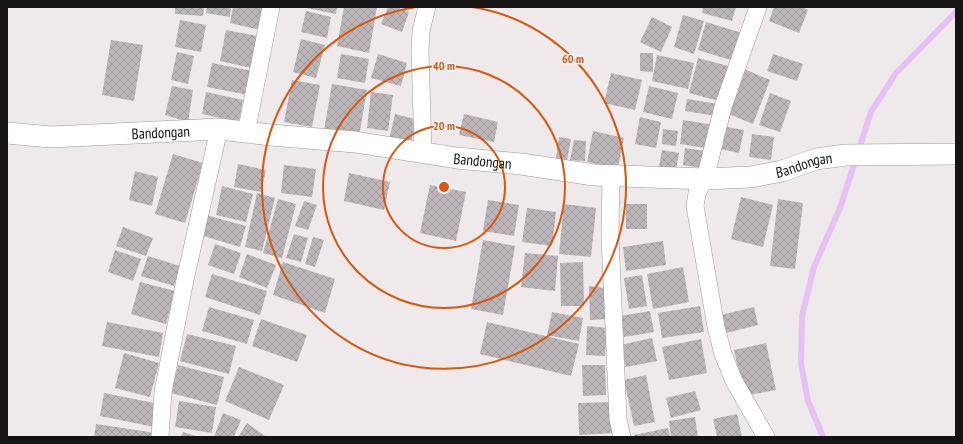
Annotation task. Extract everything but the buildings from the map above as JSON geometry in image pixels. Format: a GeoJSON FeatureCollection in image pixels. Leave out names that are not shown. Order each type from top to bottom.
{"type":"FeatureCollection","features":[{"type":"Feature","properties":{"kind":"street"},"geometry":{"type":"LineString","coordinates":[[246,133],[271,7]]}},
{"type":"Feature","properties":{"kind":"street"},"geometry":{"type":"LineString","coordinates":[[423,152],[420,51],[421,31],[427,7]]}},
{"type":"Feature","properties":{"kind":"street"},"geometry":{"type":"LineString","coordinates":[[758,7],[722,107],[705,179],[697,193],[695,206],[716,327],[723,354],[728,368],[744,399],[766,437]]}},
{"type":"Feature","properties":{"kind":"street"},"geometry":{"type":"LineString","coordinates":[[160,437],[163,392],[185,280],[218,129]]}},
{"type":"Feature","properties":{"kind":"street","name":"Bandongan"},"geometry":{"type":"LineString","coordinates":[[7,133],[51,137],[218,129],[246,133],[355,142],[594,175],[705,179],[751,177],[782,172],[816,159],[846,155],[956,154]]}},
{"type":"Feature","properties":{"kind":"street"},"geometry":{"type":"LineString","coordinates":[[611,176],[610,237],[618,418],[622,437]]}},
{"type":"Feature","properties":{"kind":"waterway"},"geometry":{"type":"LineString","coordinates":[[823,437],[808,401],[801,363],[802,316],[814,267],[840,208],[871,112],[896,73],[956,12]]}}]}
